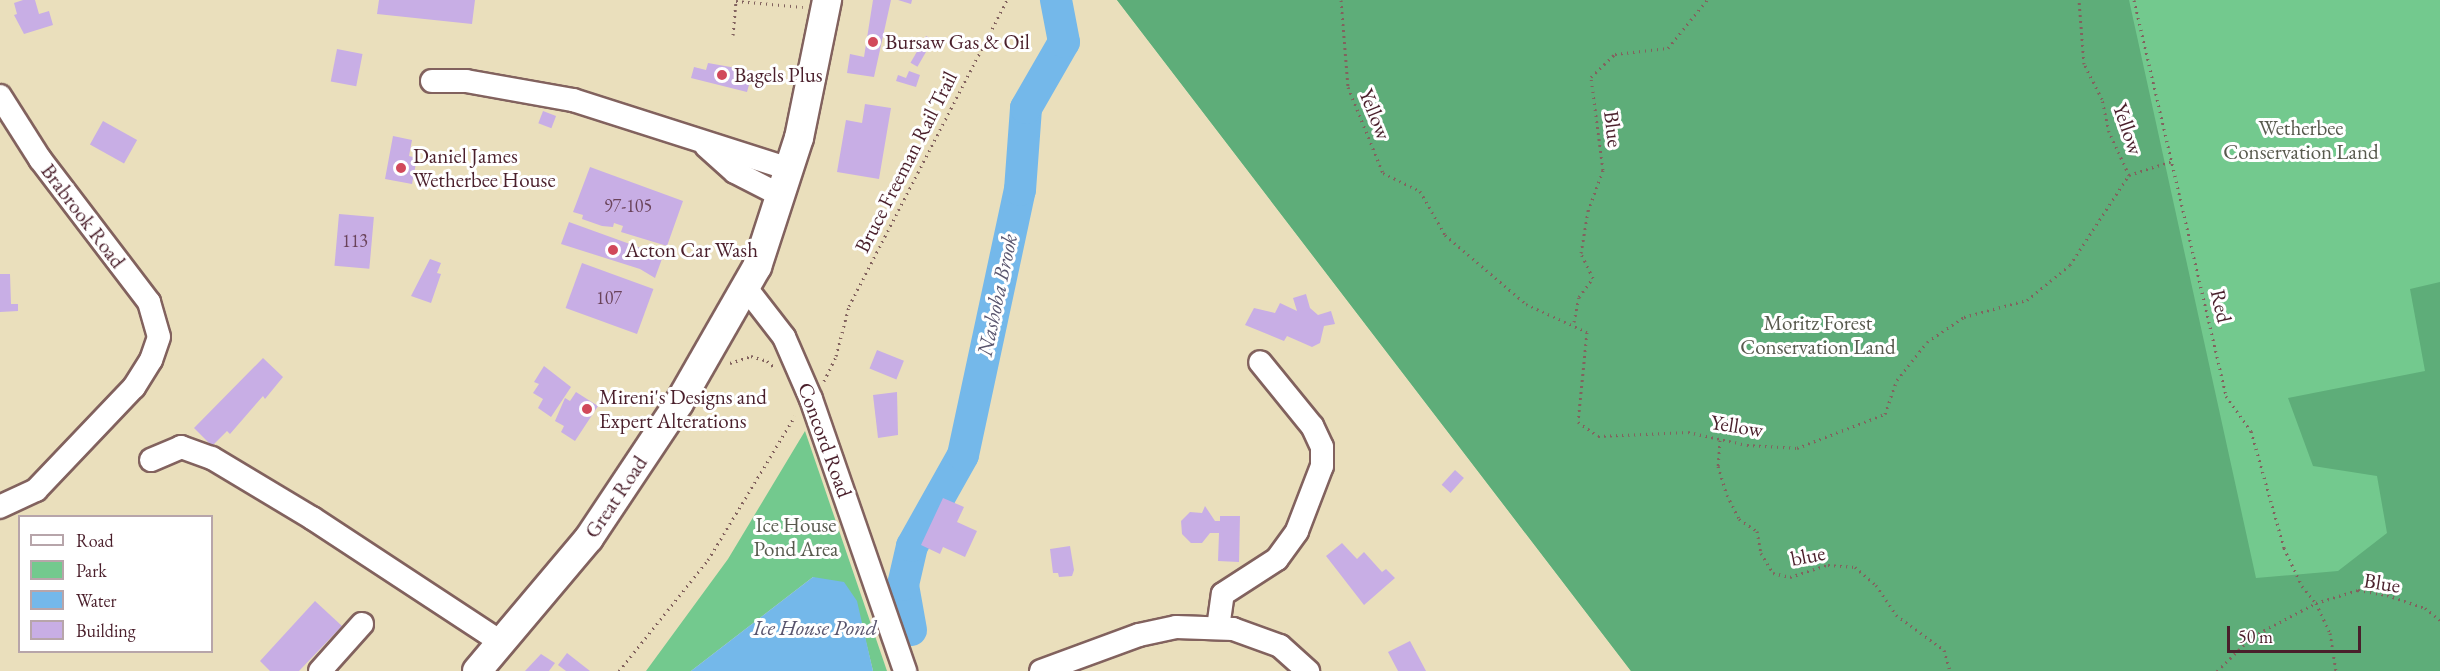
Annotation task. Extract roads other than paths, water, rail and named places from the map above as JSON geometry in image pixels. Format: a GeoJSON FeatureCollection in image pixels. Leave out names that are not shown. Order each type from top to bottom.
{"type":"FeatureCollection","features":[{"type":"Feature","properties":{"kind":"main road","name":"Great Road"},"geometry":{"type":"LineString","coordinates":[[477,671],[589,538],[685,393],[757,267],[785,182],[811,86],[817,4]]}},
{"type":"Feature","properties":{"kind":"street"},"geometry":{"type":"LineString","coordinates":[[432,81],[466,81],[573,100],[702,143],[735,172],[785,182]]}},
{"type":"Feature","properties":{"kind":"street","name":"Brabrook Road"},"geometry":{"type":"LineString","coordinates":[[0,96],[35,152],[149,302],[159,337],[152,360],[134,387],[36,490],[0,507]]}},
{"type":"Feature","properties":{"kind":"street","name":"Concord Road"},"geometry":{"type":"LineString","coordinates":[[746,288],[784,338],[812,399],[905,671]]}},
{"type":"Feature","properties":{"kind":"street"},"geometry":{"type":"LineString","coordinates":[[1218,628],[1223,594],[1277,559],[1297,531],[1322,466],[1322,447],[1312,426],[1260,362]]}},
{"type":"Feature","properties":{"kind":"street"},"geometry":{"type":"LineString","coordinates":[[151,460],[181,447],[212,459],[312,518],[502,644]]}},
{"type":"Feature","properties":{"kind":"street"},"geometry":{"type":"LineString","coordinates":[[320,671],[362,624]]}},
{"type":"Feature","properties":{"kind":"street"},"geometry":{"type":"LineString","coordinates":[[1041,671],[1139,635],[1176,627],[1233,629],[1280,646],[1308,671]]}},
{"type":"Feature","properties":{"kind":"water","name":"Ice House Pond"},"geometry":{"type":"Polygon","coordinates":[[[813,577],[844,582],[857,601],[873,671],[691,671],[813,577]]]}},
{"type":"Feature","properties":{"kind":"waterway","name":"Nashoba Brook"},"geometry":{"type":"LineString","coordinates":[[911,630],[903,585],[912,546],[963,455],[1020,190],[1026,108],[1064,42],[1056,0]]}},
{"type":"Feature","properties":{"kind":"place","name":"Bursaw Gas & Oil"},"geometry":{"type":"Point","coordinates":[873,42]}},
{"type":"Feature","properties":{"kind":"place","name":"Bagels Plus"},"geometry":{"type":"Point","coordinates":[722,75]}},
{"type":"Feature","properties":{"kind":"place","name":"Daniel James Wetherbee House"},"geometry":{"type":"Point","coordinates":[401,168]}},
{"type":"Feature","properties":{"kind":"place","name":"Acton Car Wash"},"geometry":{"type":"Point","coordinates":[613,250]}},
{"type":"Feature","properties":{"kind":"place","name":"Mireni's Designs and Expert Alterations"},"geometry":{"type":"Point","coordinates":[587,409]}},
{"type":"Feature","properties":{"kind":"park label","name":"Wetherbee Conservation Land"},"geometry":{"type":"Point","coordinates":[2301,140]}},
{"type":"Feature","properties":{"kind":"park label","name":"Moritz Forest Conservation Land"},"geometry":{"type":"Point","coordinates":[1818,335]}},
{"type":"Feature","properties":{"kind":"park label","name":"Ice House Pond Area"},"geometry":{"type":"Point","coordinates":[796,537]}}]}
